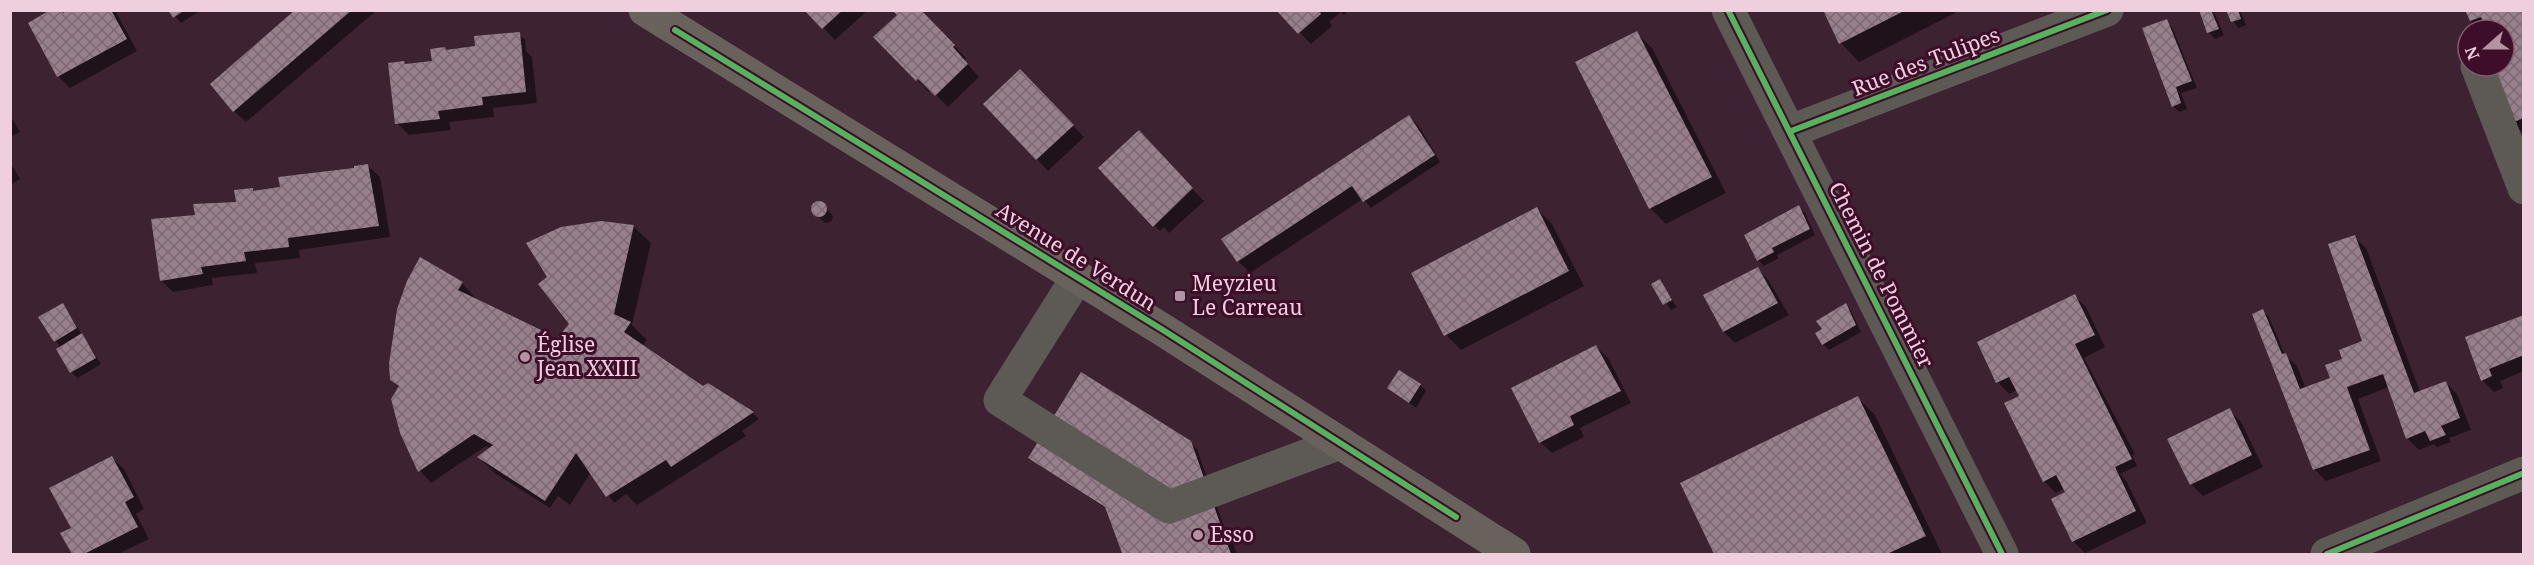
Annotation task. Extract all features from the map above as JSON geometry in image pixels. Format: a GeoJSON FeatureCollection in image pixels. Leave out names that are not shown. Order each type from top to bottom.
{"type":"FeatureCollection","features":[{"type":"Feature","properties":{"kind":"main road","name":"Avenue de Verdun"},"geometry":{"type":"LineString","coordinates":[[645,10],[1077,278],[1514,555]]}},
{"type":"Feature","properties":{"kind":"street","name":"Chemin de Pommier"},"geometry":{"type":"LineString","coordinates":[[1728,10],[1791,131],[2002,555]]}},
{"type":"Feature","properties":{"kind":"street","name":"Rue des Tulipes"},"geometry":{"type":"LineString","coordinates":[[1791,131],[2107,10]]}},
{"type":"Feature","properties":{"kind":"street"},"geometry":{"type":"LineString","coordinates":[[2481,78],[2523,188]]}},
{"type":"Feature","properties":{"kind":"street"},"geometry":{"type":"LineString","coordinates":[[1077,278],[1000,400],[1168,507],[1340,443]]}},
{"type":"Feature","properties":{"kind":"street"},"geometry":{"type":"LineString","coordinates":[[2327,555],[2523,473]]}},
{"type":"Feature","properties":{"kind":"building"},"geometry":{"type":"Polygon","coordinates":[[[50,10],[62,10],[63,13],[68,10],[111,10],[127,39],[57,77],[28,23],[50,10]]]}},
{"type":"Feature","properties":{"kind":"building"},"geometry":{"type":"Polygon","coordinates":[[[168,10],[185,10],[173,18],[168,10]]]}},
{"type":"Feature","properties":{"kind":"building"},"geometry":{"type":"Polygon","coordinates":[[[295,10],[352,10],[233,112],[210,84],[295,10]]]}},
{"type":"Feature","properties":{"kind":"building"},"geometry":{"type":"Polygon","coordinates":[[[804,10],[843,10],[822,29],[804,10]]]}},
{"type":"Feature","properties":{"kind":"building"},"geometry":{"type":"Polygon","coordinates":[[[892,10],[921,10],[955,45],[953,47],[968,64],[935,96],[918,79],[916,81],[873,37],[897,15],[892,10]]]}},
{"type":"Feature","properties":{"kind":"building"},"geometry":{"type":"Polygon","coordinates":[[[1276,10],[1319,10],[1321,14],[1298,34],[1276,10]]]}},
{"type":"Feature","properties":{"kind":"building"},"geometry":{"type":"Polygon","coordinates":[[[1823,10],[1906,10],[1839,44],[1823,10]]]}},
{"type":"Feature","properties":{"kind":"building"},"geometry":{"type":"Polygon","coordinates":[[[2199,10],[2211,10],[2219,29],[2207,33],[2199,10]]]}},
{"type":"Feature","properties":{"kind":"building"},"geometry":{"type":"Polygon","coordinates":[[[2226,10],[2238,10],[2241,19],[2231,22],[2226,10]]]}},
{"type":"Feature","properties":{"kind":"building"},"geometry":{"type":"Polygon","coordinates":[[[2465,10],[2524,10],[2524,118],[2511,123],[2493,78],[2516,78],[2516,18],[2469,18],[2465,10]]]}},
{"type":"Feature","properties":{"kind":"building"},"geometry":{"type":"Polygon","coordinates":[[[2167,19],[2192,81],[2176,87],[2181,103],[2172,107],[2142,28],[2167,19]]]}},
{"type":"Feature","properties":{"kind":"building"},"geometry":{"type":"Polygon","coordinates":[[[1637,31],[1712,177],[1649,209],[1575,62],[1637,31]]]}},
{"type":"Feature","properties":{"kind":"building"},"geometry":{"type":"Polygon","coordinates":[[[520,32],[526,92],[482,97],[483,105],[438,111],[440,119],[395,124],[388,63],[432,61],[430,49],[445,47],[446,50],[475,46],[474,36],[520,32]]]}},
{"type":"Feature","properties":{"kind":"building"},"geometry":{"type":"Polygon","coordinates":[[[1020,69],[1074,125],[1036,160],[983,104],[1020,69]]]}},
{"type":"Feature","properties":{"kind":"building"},"geometry":{"type":"Polygon","coordinates":[[[1409,115],[1435,155],[1363,202],[1352,186],[1237,262],[1221,239],[1409,115]]]}},
{"type":"Feature","properties":{"kind":"building"},"geometry":{"type":"Polygon","coordinates":[[[1139,130],[1193,188],[1153,227],[1098,168],[1139,130]]]}},
{"type":"Feature","properties":{"kind":"building"},"geometry":{"type":"Polygon","coordinates":[[[368,164],[379,226],[288,238],[289,247],[244,252],[246,261],[201,267],[203,274],[160,281],[151,219],[195,215],[193,204],[236,202],[234,190],[253,188],[253,191],[280,187],[278,177],[354,168],[354,166],[368,164]]]}},
{"type":"Feature","properties":{"kind":"building"},"geometry":{"type":"Polygon","coordinates":[[[819,201],[825,203],[827,209],[825,215],[819,217],[813,215],[811,209],[813,203],[819,201]]]}},
{"type":"Feature","properties":{"kind":"building"},"geometry":{"type":"Polygon","coordinates":[[[1799,205],[1810,229],[1772,248],[1774,252],[1757,261],[1744,235],[1799,205]]]}},
{"type":"Feature","properties":{"kind":"building"},"geometry":{"type":"Polygon","coordinates":[[[1537,207],[1569,271],[1444,336],[1411,273],[1537,207]]]}},
{"type":"Feature","properties":{"kind":"building","name":"Église Jean XXIII"},"geometry":{"type":"Polygon","coordinates":[[[601,221],[634,225],[614,314],[631,322],[624,332],[703,386],[708,383],[754,412],[671,467],[666,460],[606,497],[576,453],[545,501],[477,457],[493,445],[474,434],[418,472],[400,433],[391,399],[399,386],[390,380],[389,364],[397,309],[407,281],[420,257],[463,282],[458,290],[541,330],[536,338],[552,349],[555,341],[569,324],[538,284],[547,277],[526,243],[561,227],[601,221]]]}},
{"type":"Feature","properties":{"kind":"building"},"geometry":{"type":"Polygon","coordinates":[[[2355,235],[2414,393],[2446,381],[2460,418],[2441,426],[2446,435],[2430,441],[2425,431],[2406,439],[2383,374],[2347,387],[2370,450],[2313,470],[2252,314],[2263,309],[2282,354],[2286,353],[2300,389],[2330,378],[2325,365],[2342,359],[2339,350],[2362,341],[2328,244],[2355,235]]]}},
{"type":"Feature","properties":{"kind":"building"},"geometry":{"type":"Polygon","coordinates":[[[1758,267],[1778,303],[1723,332],[1703,295],[1758,267]]]}},
{"type":"Feature","properties":{"kind":"building"},"geometry":{"type":"Polygon","coordinates":[[[1660,279],[1672,300],[1663,305],[1651,284],[1660,279]]]}},
{"type":"Feature","properties":{"kind":"building"},"geometry":{"type":"Polygon","coordinates":[[[2075,294],[2095,335],[2075,344],[2132,459],[2115,467],[2136,511],[2072,542],[2051,499],[2065,492],[2056,475],[2043,482],[2004,403],[2019,396],[2009,377],[1996,383],[1977,342],[2075,294]]]}},
{"type":"Feature","properties":{"kind":"building"},"geometry":{"type":"Polygon","coordinates":[[[63,303],[77,328],[54,342],[38,317],[63,303]]]}},
{"type":"Feature","properties":{"kind":"building"},"geometry":{"type":"Polygon","coordinates":[[[1846,303],[1856,325],[1822,345],[1815,333],[1822,329],[1816,321],[1846,303]]]}},
{"type":"Feature","properties":{"kind":"building"},"geometry":{"type":"Polygon","coordinates":[[[2524,315],[2524,355],[2489,369],[2492,376],[2481,381],[2465,337],[2524,315]]]}},
{"type":"Feature","properties":{"kind":"building"},"geometry":{"type":"Polygon","coordinates":[[[82,333],[96,358],[70,373],[56,349],[82,333]]]}},
{"type":"Feature","properties":{"kind":"building"},"geometry":{"type":"Polygon","coordinates":[[[1596,345],[1621,391],[1570,416],[1574,425],[1539,443],[1511,388],[1596,345]]]}},
{"type":"Feature","properties":{"kind":"building"},"geometry":{"type":"Polygon","coordinates":[[[1399,370],[1421,384],[1409,403],[1387,388],[1399,370]]]}},
{"type":"Feature","properties":{"kind":"building"},"geometry":{"type":"Polygon","coordinates":[[[1081,372],[1191,441],[1231,554],[1122,553],[1105,507],[1028,458],[1081,372]]]}},
{"type":"Feature","properties":{"kind":"building"},"geometry":{"type":"Polygon","coordinates":[[[1858,396],[1926,536],[1887,554],[1714,554],[1680,483],[1858,396]]]}},
{"type":"Feature","properties":{"kind":"building"},"geometry":{"type":"Polygon","coordinates":[[[2230,408],[2252,455],[2190,485],[2167,439],[2230,408]]]}},
{"type":"Feature","properties":{"kind":"building"},"geometry":{"type":"Polygon","coordinates":[[[112,456],[134,497],[125,502],[138,527],[84,554],[72,554],[60,533],[71,528],[49,488],[112,456]]]}},
{"type":"Feature","properties":{"kind":"cycle path"},"geometry":{"type":"LineString","coordinates":[[1728,10],[2002,554]]}},
{"type":"Feature","properties":{"kind":"cycle path"},"geometry":{"type":"LineString","coordinates":[[1791,131],[2107,10]]}},
{"type":"Feature","properties":{"kind":"cycle path"},"geometry":{"type":"LineString","coordinates":[[675,30],[1163,330],[1456,517]]}},
{"type":"Feature","properties":{"kind":"cycle path"},"geometry":{"type":"LineString","coordinates":[[2327,554],[2524,473]]}},
{"type":"Feature","properties":{"kind":"place","name":"Meyzieu Le Carreau"},"geometry":{"type":"Point","coordinates":[1180,296]}},
{"type":"Feature","properties":{"kind":"place","name":"Église Jean XXIII"},"geometry":{"type":"Point","coordinates":[525,357]}},
{"type":"Feature","properties":{"kind":"place","name":"Esso"},"geometry":{"type":"Point","coordinates":[1198,535]}}]}
